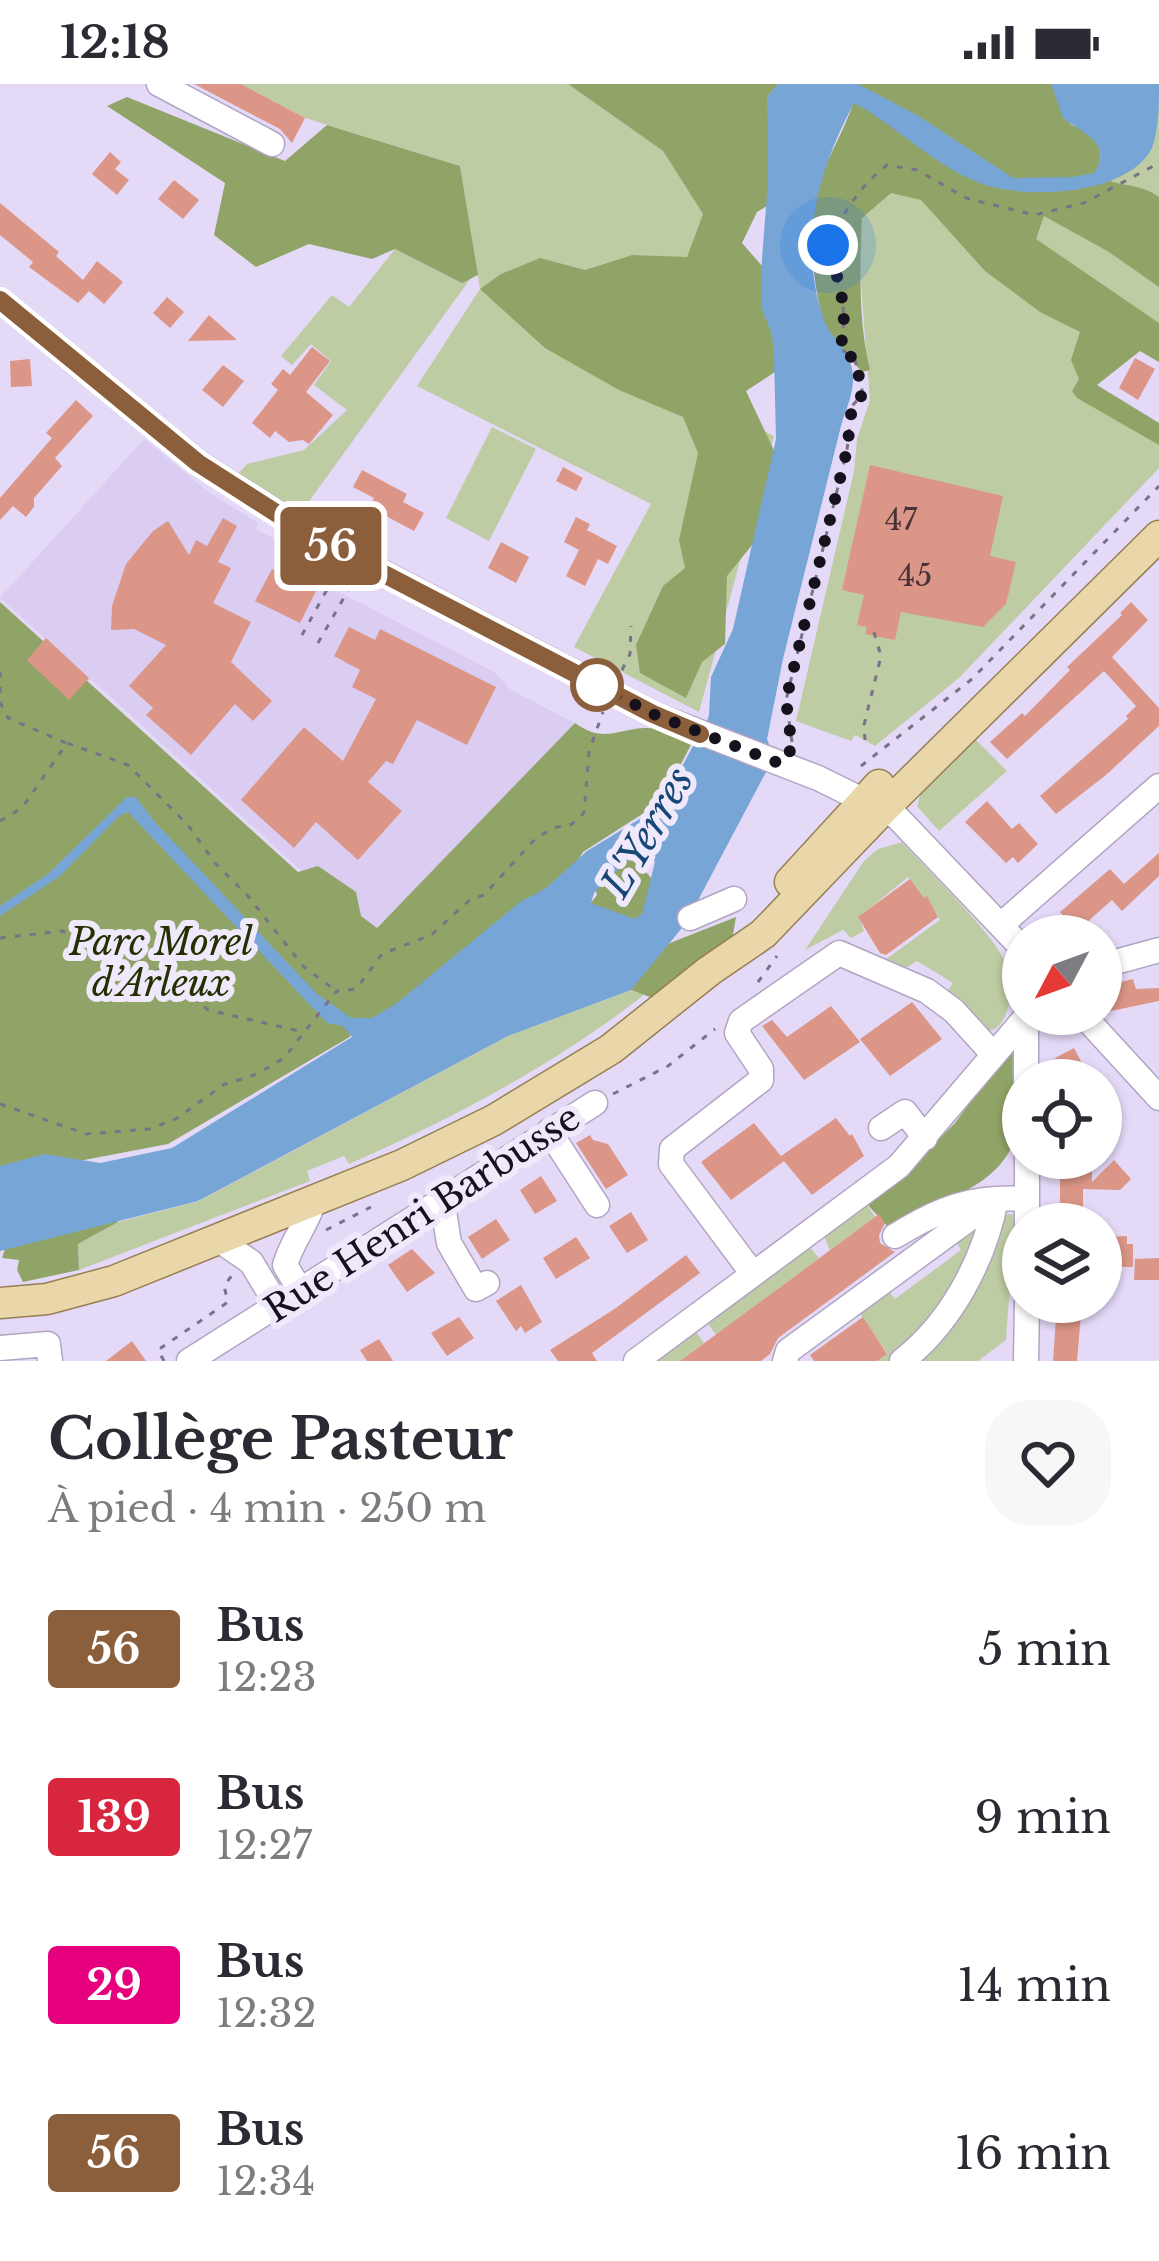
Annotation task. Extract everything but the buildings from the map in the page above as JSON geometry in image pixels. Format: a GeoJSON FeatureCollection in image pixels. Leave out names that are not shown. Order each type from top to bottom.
{"type":"FeatureCollection","features":[{"type":"Feature","properties":{"kind":"main road"},"geometry":{"type":"LineString","coordinates":[[0,1303],[47,1299],[114,1281],[402,1166],[506,1113],[610,1048],[764,934],[864,800],[963,701],[1024,655],[1159,515]]}},
{"type":"Feature","properties":{"kind":"main road"},"geometry":{"type":"LineString","coordinates":[[864,800],[1159,536]]}},
{"type":"Feature","properties":{"kind":"street"},"geometry":{"type":"LineString","coordinates":[[158,84],[272,144]]}},
{"type":"Feature","properties":{"kind":"street"},"geometry":{"type":"LineString","coordinates":[[0,300],[198,463],[315,538],[653,714],[864,800],[920,838],[1001,925],[1159,786]]}},
{"type":"Feature","properties":{"kind":"street"},"geometry":{"type":"LineString","coordinates":[[690,918],[734,899]]}},
{"type":"Feature","properties":{"kind":"street"},"geometry":{"type":"LineString","coordinates":[[1122,960],[1159,950]]}},
{"type":"Feature","properties":{"kind":"street"},"geometry":{"type":"LineString","coordinates":[[753,1274],[671,1164],[673,1149],[760,1080],[761,1069],[737,1034],[741,1021],[839,952],[927,992],[953,1011],[993,1054]]}},
{"type":"Feature","properties":{"kind":"street"},"geometry":{"type":"LineString","coordinates":[[636,1361],[898,1166],[1010,1035]]}},
{"type":"Feature","properties":{"kind":"street"},"geometry":{"type":"LineString","coordinates":[[1101,1035],[1159,1099]]}},
{"type":"Feature","properties":{"kind":"street","name":"Rue Henri Barbusse"},"geometry":{"type":"LineString","coordinates":[[189,1361],[595,1103]]}},
{"type":"Feature","properties":{"kind":"street"},"geometry":{"type":"LineString","coordinates":[[881,1129],[905,1112],[926,1138]]}},
{"type":"Feature","properties":{"kind":"street"},"geometry":{"type":"LineString","coordinates":[[549,1131],[597,1205]]}},
{"type":"Feature","properties":{"kind":"street"},"geometry":{"type":"LineString","coordinates":[[442,1199],[449,1243],[476,1289],[487,1282]]}},
{"type":"Feature","properties":{"kind":"street"},"geometry":{"type":"LineString","coordinates":[[785,1361],[788,1351],[996,1199]]}},
{"type":"Feature","properties":{"kind":"street"},"geometry":{"type":"LineString","coordinates":[[902,1361],[944,1319],[963,1287],[986,1242],[996,1199]]}},
{"type":"Feature","properties":{"kind":"street"},"geometry":{"type":"LineString","coordinates":[[300,1290],[285,1264],[314,1201]]}},
{"type":"Feature","properties":{"kind":"street"},"geometry":{"type":"LineString","coordinates":[[895,1236],[927,1216],[966,1201],[1006,1203]]}},
{"type":"Feature","properties":{"kind":"street"},"geometry":{"type":"LineString","coordinates":[[219,1240],[250,1262],[277,1305]]}},
{"type":"Feature","properties":{"kind":"street"},"geometry":{"type":"LineString","coordinates":[[1027,1323],[1027,1361]]}},
{"type":"Feature","properties":{"kind":"street"},"geometry":{"type":"LineString","coordinates":[[0,1348],[48,1344],[50,1361]]}},
{"type":"Feature","properties":{"kind":"path"},"geometry":{"type":"LineString","coordinates":[[777,763],[792,748],[786,700],[847,450],[852,406],[863,394],[855,360],[840,348],[846,326],[844,299],[828,245],[848,206],[864,184],[887,166],[917,170],[966,198],[1034,215],[1084,203],[1159,164]]}},
{"type":"Feature","properties":{"kind":"path"},"geometry":{"type":"LineString","coordinates":[[864,800],[863,764],[972,679],[1159,486]]}},
{"type":"Feature","properties":{"kind":"path"},"geometry":{"type":"LineString","coordinates":[[318,643],[364,563]]}},
{"type":"Feature","properties":{"kind":"path"},"geometry":{"type":"LineString","coordinates":[[302,635],[328,586]]}},
{"type":"Feature","properties":{"kind":"path"},"geometry":{"type":"LineString","coordinates":[[865,740],[864,725],[881,656],[873,628]]}},
{"type":"Feature","properties":{"kind":"path"},"geometry":{"type":"LineString","coordinates":[[0,672],[0,693]]}},
{"type":"Feature","properties":{"kind":"path"},"geometry":{"type":"LineString","coordinates":[[0,702],[8,718],[128,764],[188,825],[304,967],[337,992]]}},
{"type":"Feature","properties":{"kind":"path"},"geometry":{"type":"LineString","coordinates":[[0,1105],[86,1134],[149,1129],[176,1119],[223,1085],[257,1074],[284,1058],[331,998],[367,980],[382,954],[431,935],[470,900],[484,895],[536,839],[553,828],[572,824],[584,813],[589,752],[601,718]]}},
{"type":"Feature","properties":{"kind":"path"},"geometry":{"type":"LineString","coordinates":[[0,821],[22,808],[68,743]]}},
{"type":"Feature","properties":{"kind":"path"},"geometry":{"type":"LineString","coordinates":[[0,938],[62,931],[158,970],[208,1010],[306,1032]]}},
{"type":"Feature","properties":{"kind":"path"},"geometry":{"type":"LineString","coordinates":[[758,982],[786,946]]}},
{"type":"Feature","properties":{"kind":"path"},"geometry":{"type":"LineString","coordinates":[[595,1103],[668,1066],[715,1030]]}},
{"type":"Feature","properties":{"kind":"path"},"geometry":{"type":"LineString","coordinates":[[297,1236],[307,1239],[377,1203]]}},
{"type":"Feature","properties":{"kind":"path"},"geometry":{"type":"LineString","coordinates":[[164,1361],[158,1350],[228,1302],[226,1280],[250,1262]]}},
{"type":"Feature","properties":{"kind":"shaded area"},"geometry":{"type":"Polygon","coordinates":[[[144,439],[210,493],[258,523],[256,529],[284,544],[289,566],[494,672],[511,690],[575,723],[564,744],[370,933],[91,679],[69,700],[26,660],[45,638],[0,598],[144,439]]]}},
{"type":"Feature","properties":{"kind":"green space"},"geometry":{"type":"Polygon","coordinates":[[[241,84],[568,84],[663,151],[703,214],[687,258],[632,255],[585,270],[539,259],[481,289],[774,436],[699,712],[574,647],[651,504],[417,386],[480,289],[460,166],[305,118],[241,84]]]}},
{"type":"Feature","properties":{"kind":"green space"},"geometry":{"type":"Polygon","coordinates":[[[568,84],[778,84],[767,97],[782,197],[757,212],[742,243],[777,283],[784,366],[746,391],[787,478],[778,513],[727,576],[725,644],[702,662],[686,698],[640,673],[636,645],[663,586],[685,568],[679,540],[698,453],[683,417],[619,390],[545,348],[480,289],[501,274],[540,258],[585,270],[632,255],[687,257],[703,214],[663,151],[568,84]]]}},
{"type":"Feature","properties":{"kind":"green space"},"geometry":{"type":"Polygon","coordinates":[[[858,84],[1159,84],[1159,362],[1121,339],[1090,389],[1159,428],[1159,468],[959,678],[875,746],[855,735],[851,741],[796,721],[854,471],[857,439],[870,400],[860,272],[858,84]]]}},
{"type":"Feature","properties":{"kind":"green space"},"geometry":{"type":"Polygon","coordinates":[[[858,84],[1051,84],[1071,125],[1097,144],[1100,157],[1095,173],[1159,197],[1159,287],[1044,216],[1036,239],[1159,323],[1159,362],[1140,351],[1097,385],[1159,423],[1159,445],[1077,398],[1072,391],[1079,379],[1071,360],[1080,332],[1040,312],[985,271],[921,200],[891,193],[862,218],[862,313],[870,370],[862,372],[840,347],[819,305],[812,219],[817,189],[858,84]]]}},
{"type":"Feature","properties":{"kind":"green space"},"geometry":{"type":"Polygon","coordinates":[[[127,97],[285,161],[327,125],[460,166],[478,275],[462,283],[395,249],[372,259],[309,244],[256,267],[214,235],[225,183],[107,106],[127,97]]]}},
{"type":"Feature","properties":{"kind":"green space"},"geometry":{"type":"Polygon","coordinates":[[[395,249],[461,282],[471,278],[299,515],[239,473],[247,464],[304,450],[347,410],[314,385],[331,361],[311,344],[292,365],[281,356],[332,295],[349,307],[395,249]]]}},
{"type":"Feature","properties":{"kind":"green space"},"geometry":{"type":"Polygon","coordinates":[[[492,427],[536,449],[489,541],[446,518],[492,427]]]}},
{"type":"Feature","properties":{"kind":"green space","name":"Parc Morel d’Arleux"},"geometry":{"type":"Polygon","coordinates":[[[0,602],[298,872],[318,866],[356,892],[361,916],[377,928],[575,723],[601,734],[657,728],[693,741],[661,802],[583,852],[559,892],[481,973],[372,1018],[348,1038],[168,1144],[0,1176],[0,602]]]}},
{"type":"Feature","properties":{"kind":"green space"},"geometry":{"type":"Polygon","coordinates":[[[975,739],[1007,771],[939,831],[917,806],[921,793],[975,739]]]}},
{"type":"Feature","properties":{"kind":"green space"},"geometry":{"type":"Polygon","coordinates":[[[902,842],[997,948],[1002,957],[999,1026],[983,1032],[945,995],[953,983],[917,961],[901,971],[885,960],[940,920],[908,877],[859,917],[864,931],[851,938],[843,930],[805,950],[864,861],[878,849],[902,842]]]}},
{"type":"Feature","properties":{"kind":"green space"},"geometry":{"type":"Polygon","coordinates":[[[626,860],[636,861],[654,881],[648,929],[590,904],[597,895],[595,888],[626,860]]]}},
{"type":"Feature","properties":{"kind":"green space"},"geometry":{"type":"Polygon","coordinates":[[[736,917],[732,940],[658,1000],[631,990],[634,968],[670,943],[736,917]]]}},
{"type":"Feature","properties":{"kind":"green space"},"geometry":{"type":"Polygon","coordinates":[[[631,990],[644,995],[538,1068],[464,1109],[349,1164],[344,1156],[307,1171],[310,1181],[79,1270],[78,1244],[118,1222],[199,1201],[508,1036],[631,990]]]}},
{"type":"Feature","properties":{"kind":"green space"},"geometry":{"type":"Polygon","coordinates":[[[1013,1044],[1020,1059],[1002,1059],[1002,1162],[967,1190],[889,1228],[865,1202],[955,1123],[1013,1044]]]}},
{"type":"Feature","properties":{"kind":"green space"},"geometry":{"type":"Polygon","coordinates":[[[865,1202],[875,1217],[830,1250],[823,1234],[865,1202]]]}},
{"type":"Feature","properties":{"kind":"green space"},"geometry":{"type":"Polygon","coordinates":[[[1002,1217],[1006,1340],[978,1361],[912,1361],[1002,1217]]]}},
{"type":"Feature","properties":{"kind":"green space"},"geometry":{"type":"Polygon","coordinates":[[[118,1219],[78,1244],[79,1270],[23,1282],[17,1270],[19,1260],[2,1258],[5,1249],[118,1219]]]}},
{"type":"Feature","properties":{"kind":"green space"},"geometry":{"type":"Polygon","coordinates":[[[985,1221],[939,1314],[894,1361],[877,1361],[887,1353],[859,1312],[887,1289],[895,1299],[961,1250],[954,1238],[985,1221]]]}},
{"type":"Feature","properties":{"kind":"green space"},"geometry":{"type":"Polygon","coordinates":[[[809,1246],[819,1258],[716,1335],[706,1321],[809,1246]]]}},
{"type":"Feature","properties":{"kind":"green space"},"geometry":{"type":"Polygon","coordinates":[[[694,1329],[704,1343],[680,1361],[651,1361],[694,1329]]]}},
{"type":"Feature","properties":{"kind":"water","name":"L'Yerres"},"geometry":{"type":"Polygon","coordinates":[[[778,84],[858,84],[917,115],[1013,178],[1073,177],[1094,173],[1100,154],[1093,140],[1063,118],[1051,84],[1159,84],[1154,140],[1140,164],[1099,185],[1047,192],[999,188],[963,176],[854,103],[830,155],[812,235],[816,291],[826,324],[850,360],[852,386],[783,659],[767,739],[774,757],[686,923],[631,990],[508,1036],[198,1201],[0,1251],[0,1166],[45,1154],[100,1163],[172,1148],[352,1037],[343,1026],[327,1023],[128,812],[60,876],[0,916],[0,906],[48,874],[127,797],[136,797],[316,993],[351,1018],[372,1018],[397,1003],[587,851],[661,806],[693,746],[700,744],[709,715],[711,677],[733,629],[776,439],[774,357],[762,309],[761,272],[768,181],[767,97],[778,84]],[[634,854],[594,893],[591,903],[635,919],[642,914],[655,862],[649,854],[634,854]]]}},
{"type":"Feature","properties":{"kind":"bus line","name":"56"},"geometry":{"type":"LineString","coordinates":[[0,300],[198,463],[315,538],[700,734]]}},
{"type":"Feature","properties":{"kind":"route"},"geometry":{"type":"LineString","coordinates":[[597,685],[653,714],[781,764],[792,748],[786,700],[847,450],[852,406],[863,394],[855,360],[840,348],[846,326],[844,299],[828,245]]}}]}
